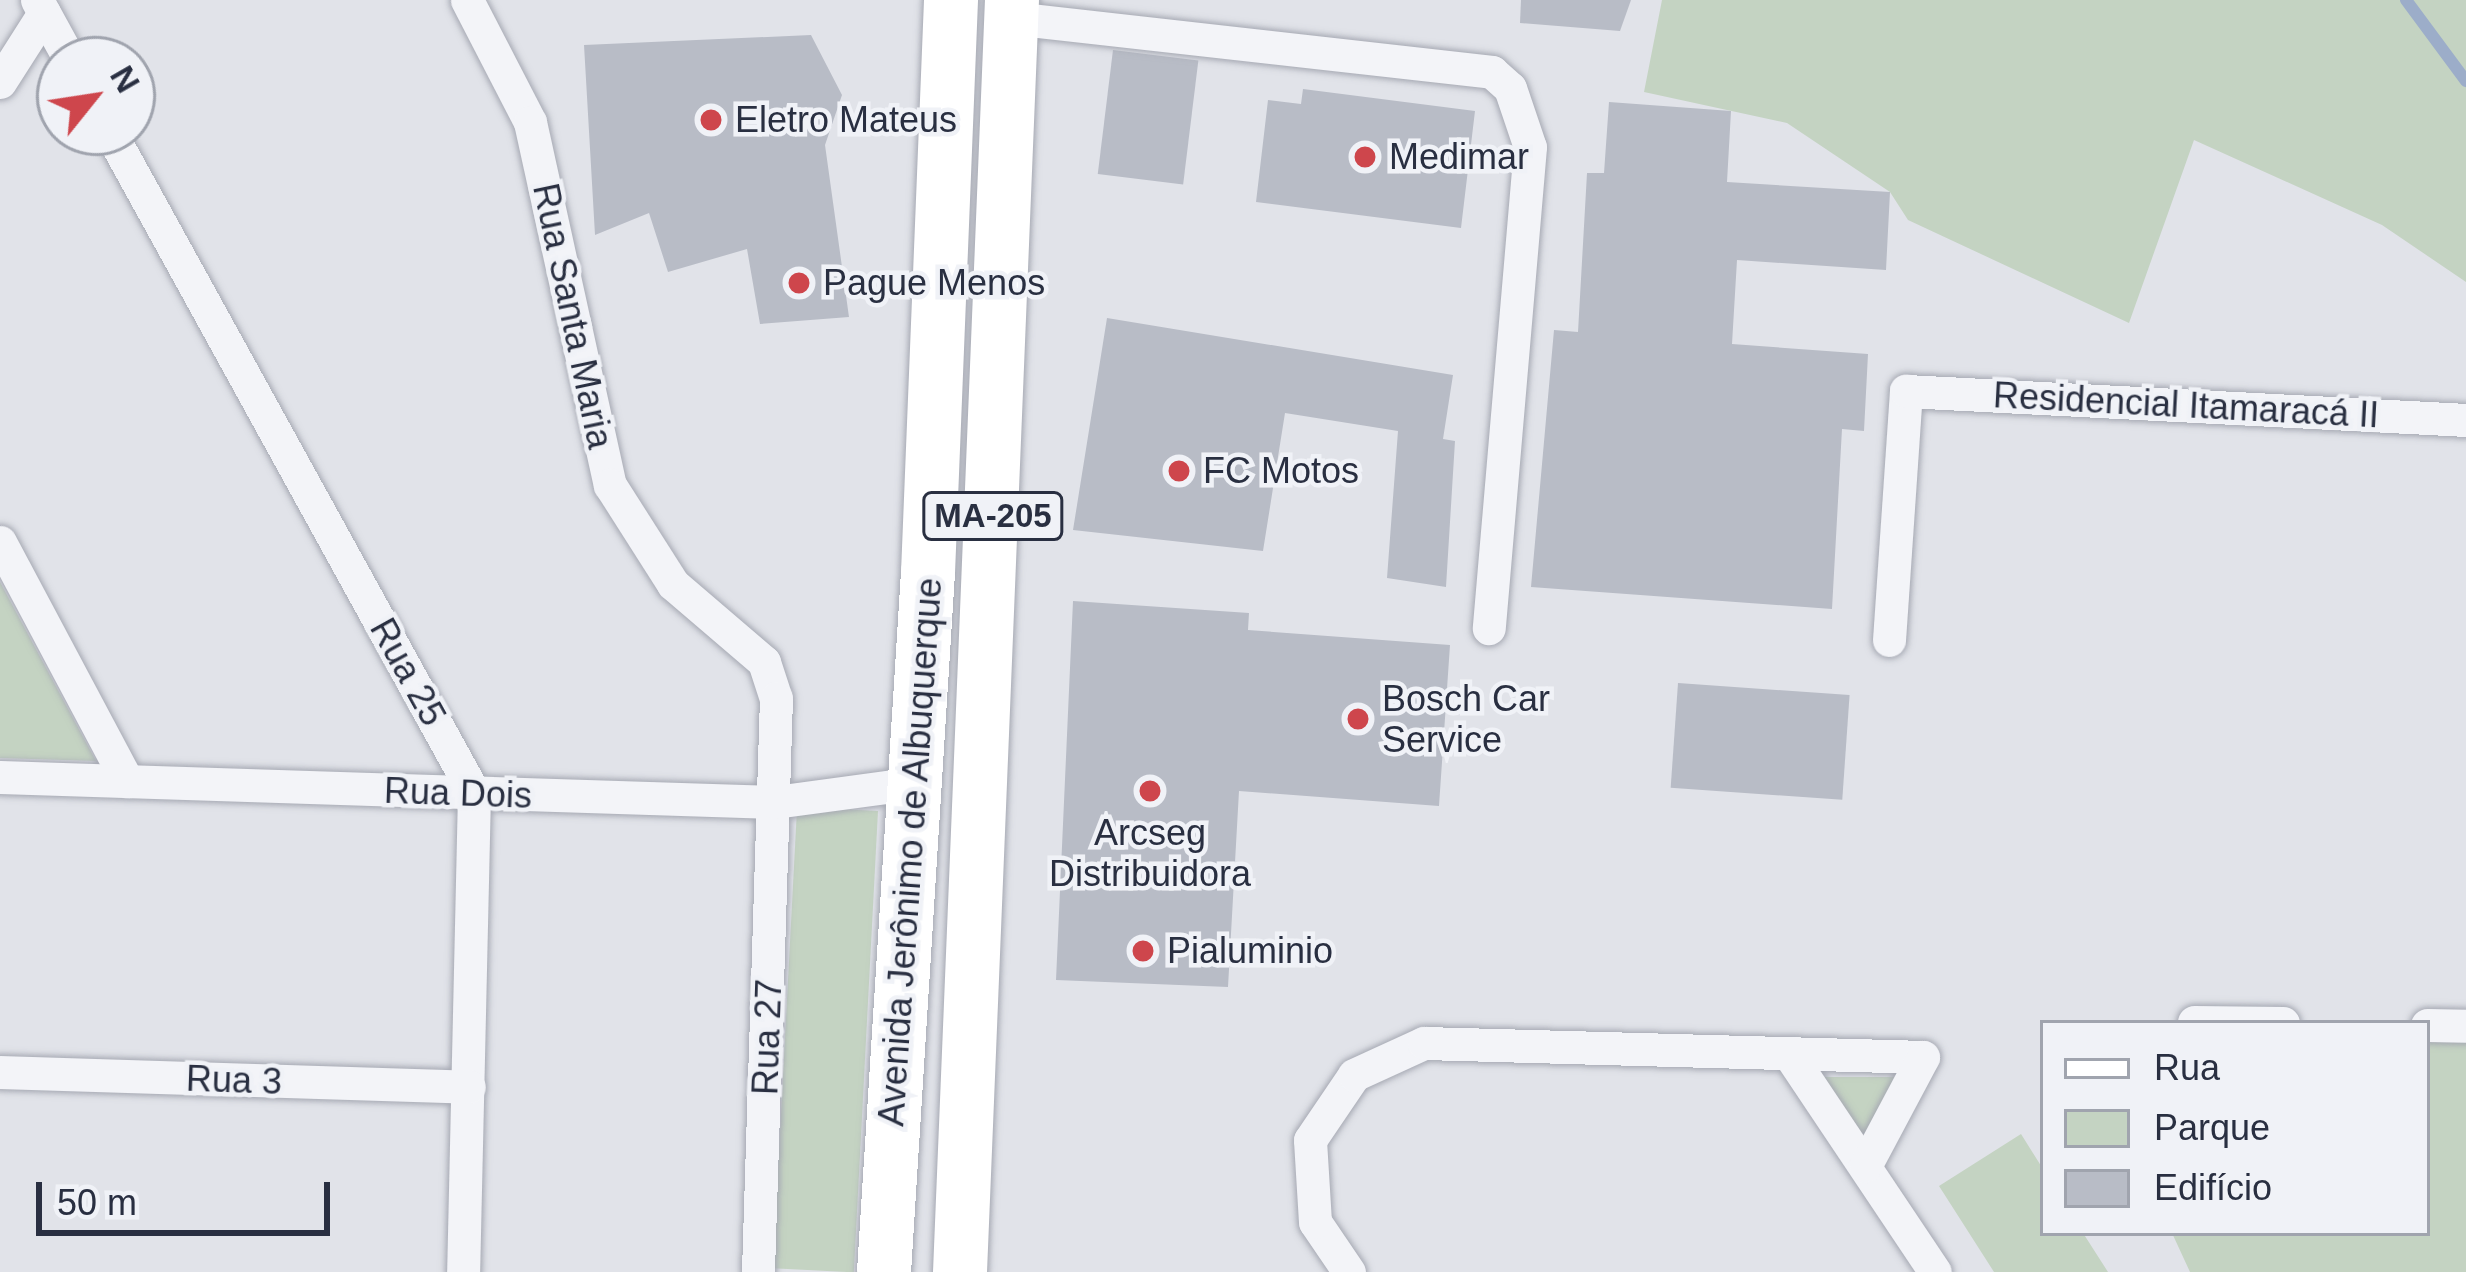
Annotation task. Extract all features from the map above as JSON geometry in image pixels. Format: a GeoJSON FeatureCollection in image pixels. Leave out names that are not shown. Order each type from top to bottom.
{"type":"FeatureCollection","features":[{"type":"Feature","properties":{"kind":"main road","name":"Avenida Jerônimo de Albuquerque"},"geometry":{"type":"LineString","coordinates":[[884,1272],[915,783],[950,0]]}},
{"type":"Feature","properties":{"kind":"main road","name":"Avenida Jerônimo de Albuquerque"},"geometry":{"type":"LineString","coordinates":[[960,1272],[1012,9]]}},
{"type":"Feature","properties":{"kind":"street","name":"Rua Santa Maria"},"geometry":{"type":"LineString","coordinates":[[467,0],[530,122],[610,485],[673,584],[764,662],[776,698],[775,802]]}},
{"type":"Feature","properties":{"kind":"street"},"geometry":{"type":"LineString","coordinates":[[41,6],[57,36]]}},
{"type":"Feature","properties":{"kind":"street"},"geometry":{"type":"LineString","coordinates":[[0,82],[41,6]]}},
{"type":"Feature","properties":{"kind":"street"},"geometry":{"type":"LineString","coordinates":[[1012,9],[1492,72],[1510,88],[1530,147],[1489,628]]}},
{"type":"Feature","properties":{"kind":"street","name":"Rua 25"},"geometry":{"type":"LineString","coordinates":[[123,156],[474,793],[463,1272]]}},
{"type":"Feature","properties":{"kind":"street","name":"Residencial Itamaracá II"},"geometry":{"type":"LineString","coordinates":[[1889,640],[1906,392],[2466,419]]}},
{"type":"Feature","properties":{"kind":"street"},"geometry":{"type":"LineString","coordinates":[[0,542],[127,781]]}},
{"type":"Feature","properties":{"kind":"street","name":"Rua Dois"},"geometry":{"type":"LineString","coordinates":[[0,777],[775,802],[915,783]]}},
{"type":"Feature","properties":{"kind":"street","name":"Rua 27"},"geometry":{"type":"LineString","coordinates":[[758,1272],[775,802]]}},
{"type":"Feature","properties":{"kind":"street"},"geometry":{"type":"LineString","coordinates":[[2430,1025],[2466,1026]]}},
{"type":"Feature","properties":{"kind":"street"},"geometry":{"type":"LineString","coordinates":[[1348,1272],[1315,1222],[1305,1165],[1320,1115],[1354,1075],[1402,1048],[1923,1057],[1864,1166]]}},
{"type":"Feature","properties":{"kind":"street"},"geometry":{"type":"LineString","coordinates":[[1789,1054],[1936,1272]]}},
{"type":"Feature","properties":{"kind":"street","name":"Rua 3"},"geometry":{"type":"LineString","coordinates":[[0,1072],[469,1087]]}},
{"type":"Feature","properties":{"kind":"green space"},"geometry":{"type":"Polygon","coordinates":[[[1662,0],[2466,0],[2466,282],[2382,225],[2194,140],[2129,323],[1908,220],[1890,192],[1787,123],[1644,92],[1662,0]]]}},
{"type":"Feature","properties":{"kind":"green space"},"geometry":{"type":"Polygon","coordinates":[[[0,582],[96,761],[0,758],[0,582]]]}},
{"type":"Feature","properties":{"kind":"green space"},"geometry":{"type":"Polygon","coordinates":[[[797,807],[878,811],[854,1272],[773,1268],[797,807]]]}},
{"type":"Feature","properties":{"kind":"green space"},"geometry":{"type":"Polygon","coordinates":[[[2430,1035],[2466,1036],[2466,1272],[2190,1272],[2173,1236],[2430,1236],[2430,1035]]]}},
{"type":"Feature","properties":{"kind":"green space"},"geometry":{"type":"Polygon","coordinates":[[[1815,1077],[1894,1077],[1865,1155],[1815,1077]]]}},
{"type":"Feature","properties":{"kind":"green space"},"geometry":{"type":"Polygon","coordinates":[[[2021,1134],[2040,1164],[2040,1236],[2085,1236],[2108,1272],[1994,1272],[1939,1186],[2021,1134]]]}},
{"type":"Feature","properties":{"kind":"building"},"geometry":{"type":"Polygon","coordinates":[[[1521,0],[1631,0],[1620,31],[1520,23],[1521,0]]]}},
{"type":"Feature","properties":{"kind":"building","name":"Eletro Mateus"},"geometry":{"type":"Polygon","coordinates":[[[811,35],[842,95],[825,145],[849,317],[760,324],[747,249],[668,272],[649,213],[595,235],[584,45],[811,35]]]}},
{"type":"Feature","properties":{"kind":"building"},"geometry":{"type":"Polygon","coordinates":[[[1113,50],[1198,60],[1183,185],[1098,174],[1113,50]]]}},
{"type":"Feature","properties":{"kind":"building","name":"Medimar"},"geometry":{"type":"Polygon","coordinates":[[[1303,89],[1475,111],[1461,228],[1256,202],[1268,100],[1301,104],[1303,89]]]}},
{"type":"Feature","properties":{"kind":"building"},"geometry":{"type":"Polygon","coordinates":[[[1609,102],[1731,111],[1727,182],[1890,192],[1886,270],[1737,260],[1732,344],[1868,354],[1864,431],[1842,429],[1832,609],[1531,587],[1554,330],[1578,332],[1587,173],[1604,173],[1609,102]]]}},
{"type":"Feature","properties":{"kind":"building"},"geometry":{"type":"Polygon","coordinates":[[[1107,318],[1453,375],[1443,439],[1455,441],[1446,587],[1387,578],[1398,431],[1285,413],[1263,551],[1073,530],[1107,318]]]}},
{"type":"Feature","properties":{"kind":"building"},"geometry":{"type":"Polygon","coordinates":[[[1073,601],[1249,613],[1248,630],[1450,645],[1439,806],[1239,791],[1228,987],[1056,980],[1073,601]]]}},
{"type":"Feature","properties":{"kind":"building"},"geometry":{"type":"Polygon","coordinates":[[[1678,683],[1850,695],[1842,800],[1671,788],[1678,683]]]}},
{"type":"Feature","properties":{"kind":"waterway"},"geometry":{"type":"LineString","coordinates":[[2406,0],[2466,81]]}},
{"type":"Feature","properties":{"kind":"place","name":"Eletro Mateus"},"geometry":{"type":"Point","coordinates":[711,120]}},
{"type":"Feature","properties":{"kind":"place","name":"Medimar"},"geometry":{"type":"Point","coordinates":[1365,157]}},
{"type":"Feature","properties":{"kind":"place","name":"Pague Menos"},"geometry":{"type":"Point","coordinates":[799,283]}},
{"type":"Feature","properties":{"kind":"place","name":"FC Motos"},"geometry":{"type":"Point","coordinates":[1179,471]}},
{"type":"Feature","properties":{"kind":"place","name":"Bosch Car Service"},"geometry":{"type":"Point","coordinates":[1358,719]}},
{"type":"Feature","properties":{"kind":"place","name":"Arcseg Distribuidora"},"geometry":{"type":"Point","coordinates":[1150,791]}},
{"type":"Feature","properties":{"kind":"place","name":"Pialuminio"},"geometry":{"type":"Point","coordinates":[1143,951]}}]}
